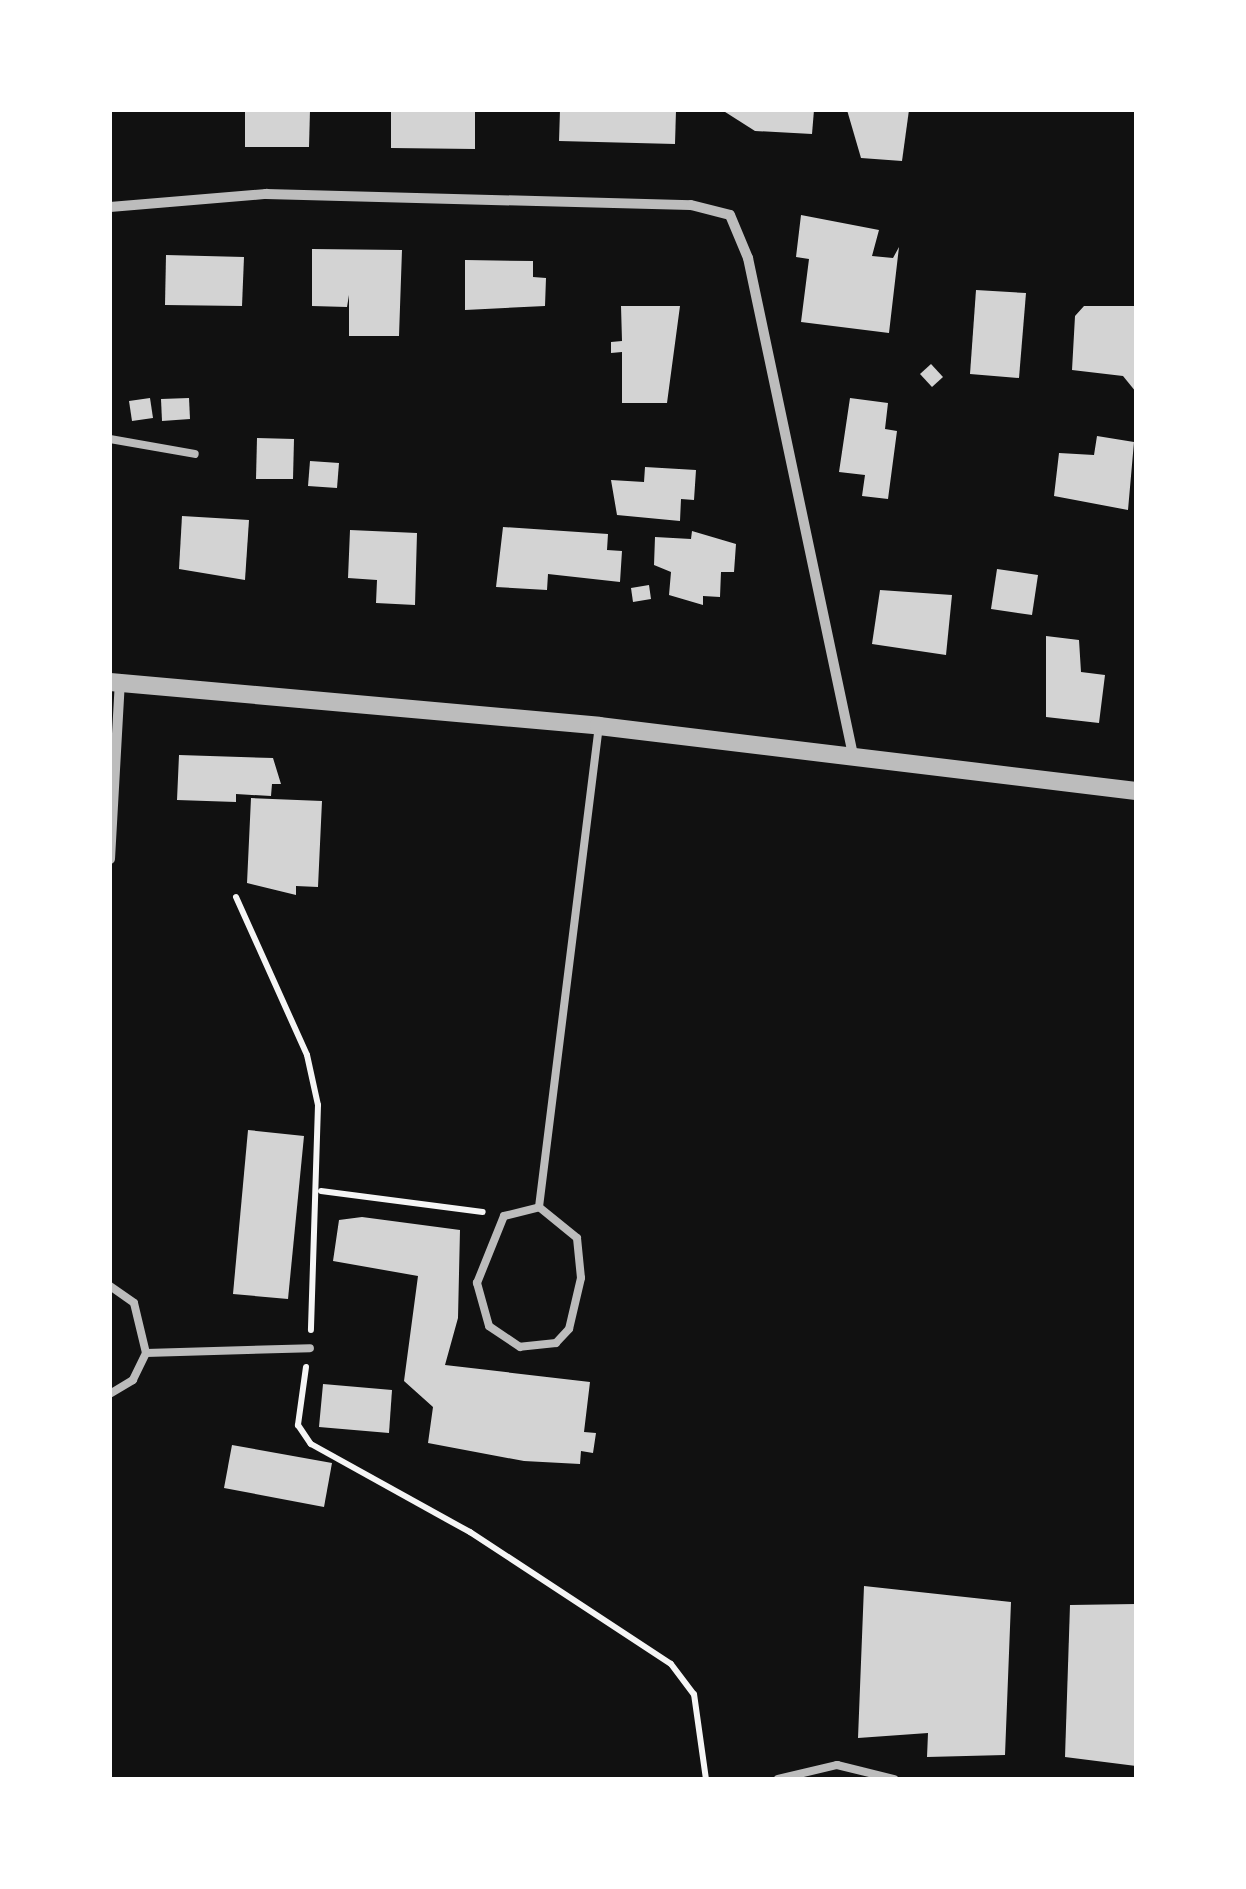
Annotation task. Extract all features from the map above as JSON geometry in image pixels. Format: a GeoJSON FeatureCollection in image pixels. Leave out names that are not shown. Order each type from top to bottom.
{"type":"FeatureCollection","features":[{"type":"Feature","properties":{"kind":"street"},"geometry":{"type":"LineString","coordinates":[[110,207],[266,194],[690,206],[730,214],[748,258],[853,755]]}},
{"type":"Feature","properties":{"kind":"street"},"geometry":{"type":"LineString","coordinates":[[110,858],[115,682],[599,726],[1136,790]]}},
{"type":"Feature","properties":{"kind":"lane"},"geometry":{"type":"LineString","coordinates":[[110,439],[195,454]]}},
{"type":"Feature","properties":{"kind":"lane"},"geometry":{"type":"LineString","coordinates":[[539,1206],[599,726]]}},
{"type":"Feature","properties":{"kind":"lane"},"geometry":{"type":"LineString","coordinates":[[539,1206],[577,1238],[581,1278],[569,1329],[540,1348],[502,1339],[482,1304],[484,1247],[504,1216],[539,1206]]}},
{"type":"Feature","properties":{"kind":"lane"},"geometry":{"type":"LineString","coordinates":[[110,1286],[134,1303],[146,1352],[134,1380],[110,1394]]}},
{"type":"Feature","properties":{"kind":"lane"},"geometry":{"type":"LineString","coordinates":[[146,1352],[310,1348]]}},
{"type":"Feature","properties":{"kind":"lane"},"geometry":{"type":"LineString","coordinates":[[778,1779],[837,1765],[894,1779]]}},
{"type":"Feature","properties":{"kind":"path"},"geometry":{"type":"LineString","coordinates":[[236,898],[307,1054],[321,1192],[310,1348],[298,1425],[312,1444],[470,1532],[671,1664],[694,1694],[706,1779]]}},
{"type":"Feature","properties":{"kind":"path"},"geometry":{"type":"LineString","coordinates":[[321,1192],[504,1216]]}},
{"type":"Feature","properties":{"kind":"building"},"geometry":{"type":"Polygon","coordinates":[[[245,110],[310,110],[309,147],[245,147],[245,110]]]}},
{"type":"Feature","properties":{"kind":"building"},"geometry":{"type":"Polygon","coordinates":[[[475,110],[475,149],[391,148],[391,111],[475,110]]]}},
{"type":"Feature","properties":{"kind":"building"},"geometry":{"type":"Polygon","coordinates":[[[560,110],[676,110],[675,144],[559,141],[560,110]]]}},
{"type":"Feature","properties":{"kind":"building"},"geometry":{"type":"Polygon","coordinates":[[[722,110],[814,110],[812,134],[755,131],[722,110]]]}},
{"type":"Feature","properties":{"kind":"building"},"geometry":{"type":"Polygon","coordinates":[[[847,110],[909,110],[902,161],[861,158],[847,110]]]}},
{"type":"Feature","properties":{"kind":"building"},"geometry":{"type":"Polygon","coordinates":[[[801,215],[879,230],[872,256],[893,258],[899,247],[889,333],[801,322],[809,259],[796,257],[801,215]]]}},
{"type":"Feature","properties":{"kind":"building"},"geometry":{"type":"Polygon","coordinates":[[[312,249],[402,250],[399,336],[349,336],[349,295],[347,307],[312,306],[312,249]]]}},
{"type":"Feature","properties":{"kind":"building"},"geometry":{"type":"Polygon","coordinates":[[[166,255],[244,257],[242,306],[165,305],[166,255]]]}},
{"type":"Feature","properties":{"kind":"building"},"geometry":{"type":"Polygon","coordinates":[[[465,260],[533,261],[533,277],[546,278],[545,306],[465,310],[465,260]]]}},
{"type":"Feature","properties":{"kind":"building"},"geometry":{"type":"Polygon","coordinates":[[[976,290],[1026,293],[1019,378],[970,374],[976,290]]]}},
{"type":"Feature","properties":{"kind":"building"},"geometry":{"type":"Polygon","coordinates":[[[621,306],[680,306],[667,403],[622,403],[622,352],[611,353],[611,342],[622,341],[621,306]]]}},
{"type":"Feature","properties":{"kind":"building"},"geometry":{"type":"Polygon","coordinates":[[[1084,306],[1136,306],[1136,392],[1123,376],[1072,370],[1075,316],[1084,306]]]}},
{"type":"Feature","properties":{"kind":"building"},"geometry":{"type":"Polygon","coordinates":[[[931,364],[943,377],[932,387],[920,374],[931,364]]]}},
{"type":"Feature","properties":{"kind":"building"},"geometry":{"type":"Polygon","coordinates":[[[150,398],[153,418],[132,421],[129,401],[150,398]]]}},
{"type":"Feature","properties":{"kind":"building"},"geometry":{"type":"Polygon","coordinates":[[[189,398],[190,419],[162,421],[161,399],[189,398]]]}},
{"type":"Feature","properties":{"kind":"building"},"geometry":{"type":"Polygon","coordinates":[[[850,398],[888,403],[885,429],[897,431],[888,499],[862,496],[865,475],[839,472],[850,398]]]}},
{"type":"Feature","properties":{"kind":"building"},"geometry":{"type":"Polygon","coordinates":[[[1097,436],[1134,442],[1128,510],[1054,496],[1059,453],[1094,455],[1097,436]]]}},
{"type":"Feature","properties":{"kind":"building"},"geometry":{"type":"Polygon","coordinates":[[[257,438],[294,439],[293,479],[256,479],[257,438]]]}},
{"type":"Feature","properties":{"kind":"building"},"geometry":{"type":"Polygon","coordinates":[[[310,461],[339,463],[337,488],[308,486],[310,461]]]}},
{"type":"Feature","properties":{"kind":"building"},"geometry":{"type":"Polygon","coordinates":[[[645,467],[696,470],[694,500],[681,499],[680,521],[617,515],[611,480],[644,482],[645,467]]]}},
{"type":"Feature","properties":{"kind":"building"},"geometry":{"type":"Polygon","coordinates":[[[182,516],[249,520],[245,580],[179,569],[182,516]]]}},
{"type":"Feature","properties":{"kind":"building"},"geometry":{"type":"Polygon","coordinates":[[[503,527],[608,534],[607,550],[622,551],[620,582],[548,574],[547,590],[496,587],[503,527]]]}},
{"type":"Feature","properties":{"kind":"building"},"geometry":{"type":"Polygon","coordinates":[[[350,530],[417,533],[415,605],[376,603],[377,580],[348,578],[350,530]]]}},
{"type":"Feature","properties":{"kind":"building"},"geometry":{"type":"Polygon","coordinates":[[[692,531],[736,544],[734,572],[721,572],[720,597],[703,596],[703,605],[669,595],[671,572],[654,565],[655,537],[691,539],[692,531]]]}},
{"type":"Feature","properties":{"kind":"building"},"geometry":{"type":"Polygon","coordinates":[[[997,569],[1038,575],[1032,615],[991,609],[997,569]]]}},
{"type":"Feature","properties":{"kind":"building"},"geometry":{"type":"Polygon","coordinates":[[[649,585],[651,599],[633,602],[631,588],[649,585]]]}},
{"type":"Feature","properties":{"kind":"building"},"geometry":{"type":"Polygon","coordinates":[[[880,590],[952,595],[946,655],[872,644],[880,590]]]}},
{"type":"Feature","properties":{"kind":"building"},"geometry":{"type":"Polygon","coordinates":[[[1046,636],[1079,640],[1081,672],[1105,675],[1099,723],[1046,717],[1046,636]]]}},
{"type":"Feature","properties":{"kind":"building"},"geometry":{"type":"Polygon","coordinates":[[[179,755],[273,758],[281,784],[272,784],[271,796],[236,794],[236,802],[177,800],[179,755]]]}},
{"type":"Feature","properties":{"kind":"building"},"geometry":{"type":"Polygon","coordinates":[[[251,798],[322,801],[318,887],[296,886],[296,895],[247,883],[251,798]]]}},
{"type":"Feature","properties":{"kind":"building"},"geometry":{"type":"Polygon","coordinates":[[[248,1130],[304,1136],[288,1299],[233,1294],[248,1130]]]}},
{"type":"Feature","properties":{"kind":"building"},"geometry":{"type":"Polygon","coordinates":[[[362,1217],[460,1230],[458,1318],[445,1365],[590,1382],[584,1432],[596,1433],[593,1453],[581,1451],[580,1464],[524,1461],[428,1443],[433,1407],[404,1381],[418,1276],[333,1261],[339,1220],[362,1217]]]}},
{"type":"Feature","properties":{"kind":"building"},"geometry":{"type":"Polygon","coordinates":[[[323,1384],[392,1390],[389,1433],[319,1427],[323,1384]]]}},
{"type":"Feature","properties":{"kind":"building"},"geometry":{"type":"Polygon","coordinates":[[[232,1445],[332,1463],[324,1507],[224,1488],[232,1445]]]}},
{"type":"Feature","properties":{"kind":"building"},"geometry":{"type":"Polygon","coordinates":[[[864,1586],[1011,1602],[1005,1755],[927,1757],[928,1733],[858,1738],[864,1586]]]}},
{"type":"Feature","properties":{"kind":"building"},"geometry":{"type":"Polygon","coordinates":[[[1136,1604],[1136,1766],[1065,1757],[1070,1605],[1136,1604]]]}}]}
